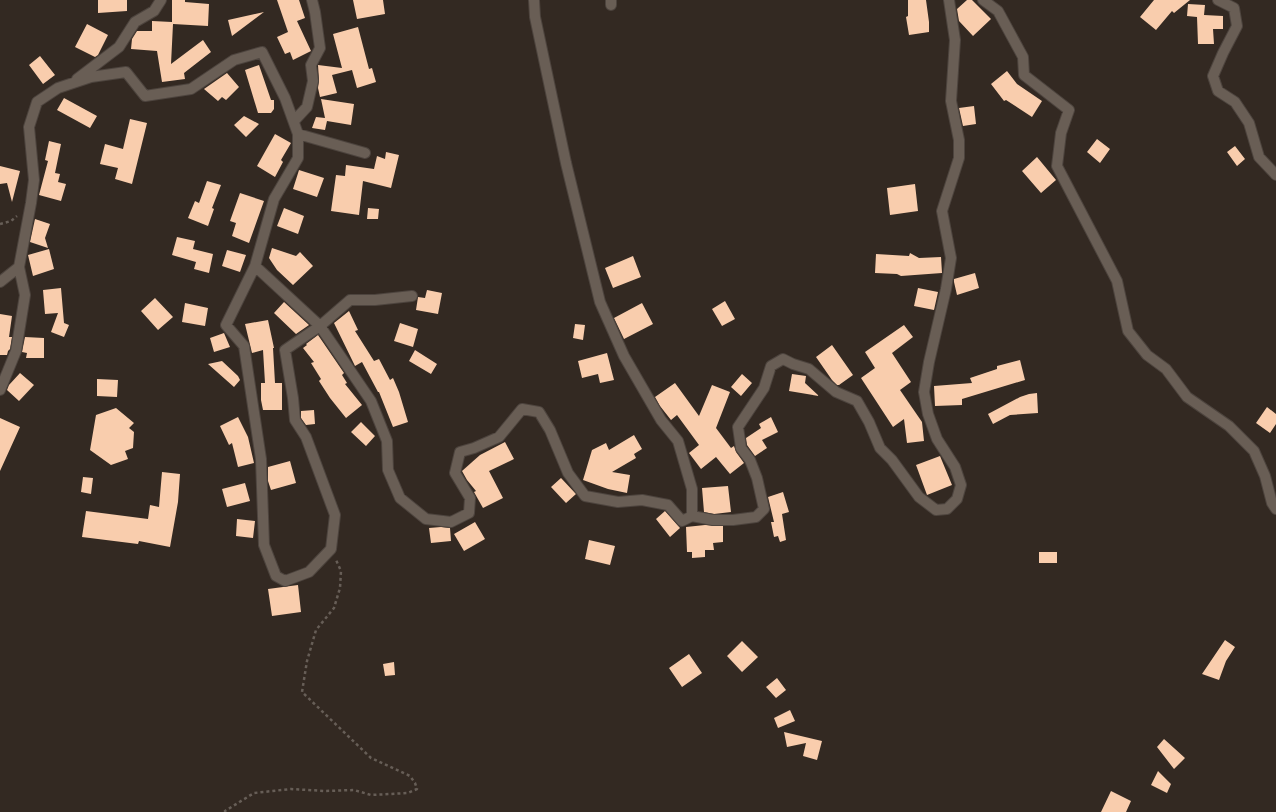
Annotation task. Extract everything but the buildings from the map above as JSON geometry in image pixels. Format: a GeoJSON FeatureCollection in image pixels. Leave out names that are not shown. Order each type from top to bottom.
{"type":"FeatureCollection","features":[{"type":"Feature","properties":{"kind":"street"},"geometry":{"type":"LineString","coordinates":[[70,84],[119,47],[135,22],[154,11],[161,0]]}},
{"type":"Feature","properties":{"kind":"street"},"geometry":{"type":"LineString","coordinates":[[294,121],[307,108],[313,81],[311,65],[320,48],[312,0]]}},
{"type":"Feature","properties":{"kind":"street"},"geometry":{"type":"LineString","coordinates":[[534,0],[534,17],[559,132],[600,302],[624,356],[661,420],[678,441],[692,489],[692,516]]}},
{"type":"Feature","properties":{"kind":"street"},"geometry":{"type":"LineString","coordinates":[[255,266],[320,326],[371,401],[387,442],[388,470],[400,498],[426,519],[451,522],[469,513],[470,498],[455,473],[460,452],[474,448],[499,437],[522,409],[539,412],[550,430],[568,473],[585,496],[618,502],[642,500],[668,505],[682,521],[692,516],[713,520],[732,520],[756,517],[764,509],[757,478],[750,460],[741,448],[738,427],[764,388],[771,366],[783,359],[793,364],[809,368],[836,392],[857,401],[869,422],[880,448],[892,460],[919,497],[936,510],[947,509],[957,499],[961,485],[955,467],[937,439],[928,414],[924,392],[929,362],[946,289],[951,258],[942,211],[959,158],[958,140],[951,100],[955,40],[948,0]]}},
{"type":"Feature","properties":{"kind":"street"},"geometry":{"type":"LineString","coordinates":[[982,0],[998,11],[1023,57],[1024,75],[1069,110],[1061,133],[1057,166],[1116,280],[1128,331],[1148,355],[1166,369],[1187,397],[1230,426],[1254,451],[1265,476],[1272,503],[1276,509]]}},
{"type":"Feature","properties":{"kind":"street"},"geometry":{"type":"LineString","coordinates":[[1218,0],[1234,8],[1237,26],[1222,53],[1213,76],[1218,91],[1235,102],[1249,123],[1259,157],[1276,175]]}},
{"type":"Feature","properties":{"kind":"street"},"geometry":{"type":"LineString","coordinates":[[0,390],[16,351],[25,295],[19,267],[34,180],[29,127],[37,102],[58,88],[91,77],[126,72],[145,96],[191,89],[234,60],[262,52],[285,98],[294,121],[298,134],[298,158],[274,199],[255,266],[226,325],[244,346],[261,459],[264,545],[276,576],[286,581],[309,572],[331,549],[335,515],[306,437],[295,420],[285,350],[320,326],[350,300],[375,300],[412,296]]}},
{"type":"Feature","properties":{"kind":"street"},"geometry":{"type":"LineString","coordinates":[[298,134],[365,153]]}},
{"type":"Feature","properties":{"kind":"street"},"geometry":{"type":"LineString","coordinates":[[0,282],[19,267]]}},
{"type":"Feature","properties":{"kind":"path"},"geometry":{"type":"LineString","coordinates":[[226,812],[225,811],[254,793],[291,789],[325,791],[354,790],[371,795],[408,793],[417,789],[410,776],[371,758],[302,692],[307,661],[316,630],[334,608],[340,588],[341,571],[331,549]]}}]}
